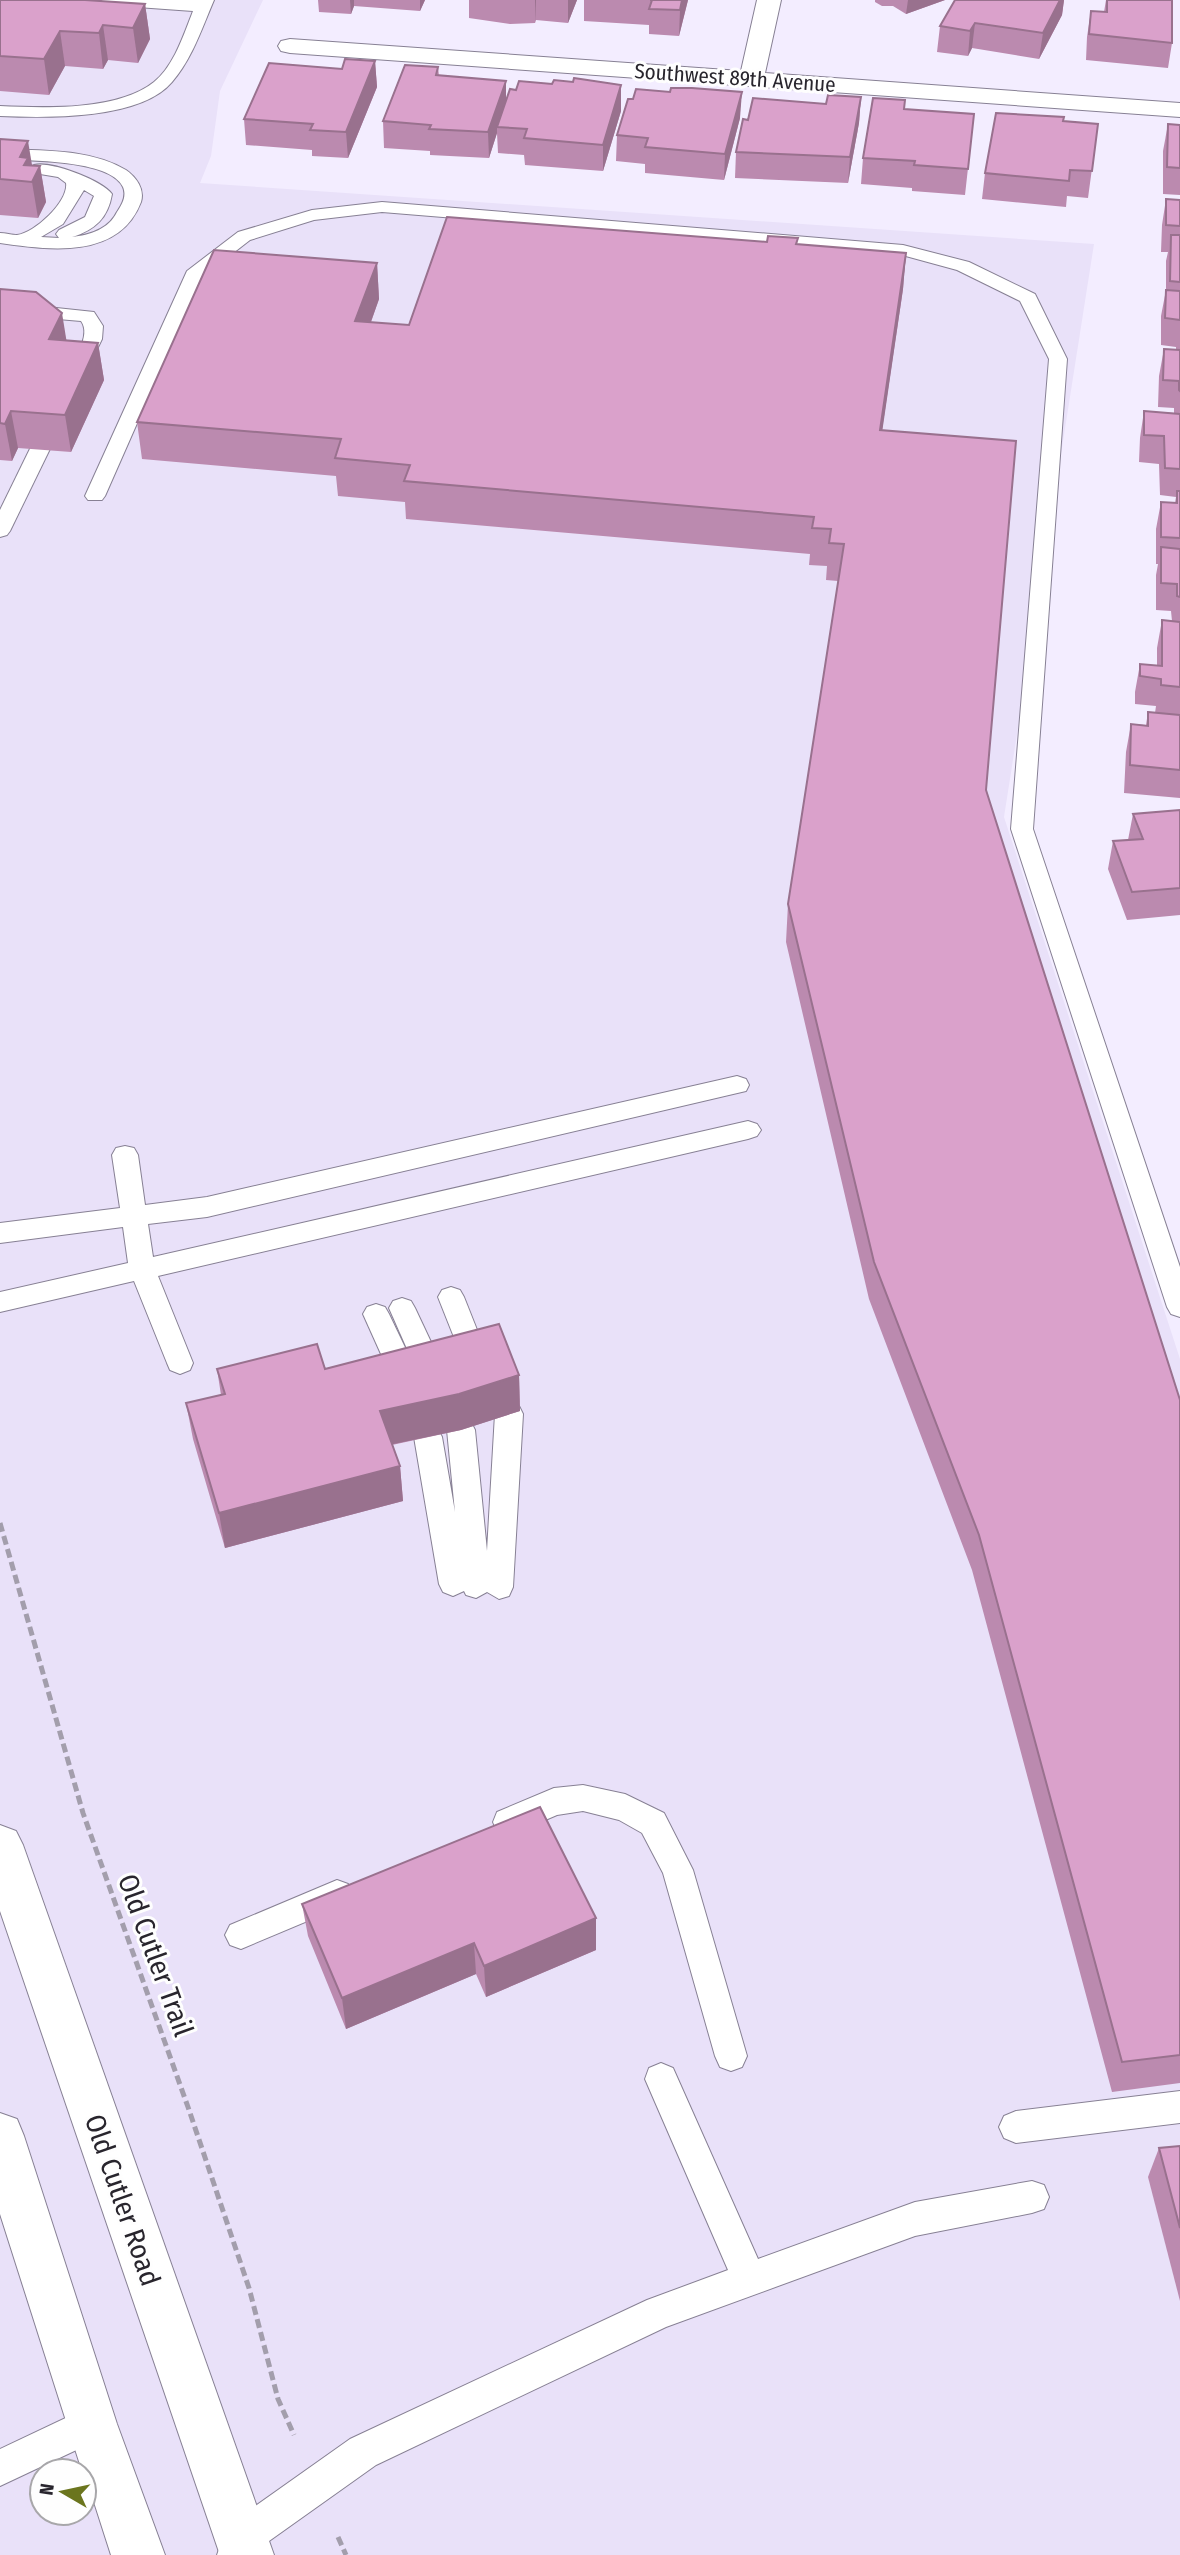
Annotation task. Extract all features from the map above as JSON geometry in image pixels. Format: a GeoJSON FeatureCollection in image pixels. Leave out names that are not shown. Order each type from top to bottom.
{"type":"FeatureCollection","features":[{"type":"Feature","properties":{"kind":"street"},"geometry":{"type":"LineString","coordinates":[[751,80],[769,0]]}},
{"type":"Feature","properties":{"kind":"street","name":"Southwest 89th Avenue"},"geometry":{"type":"LineString","coordinates":[[290,46],[1180,110]]}},
{"type":"Feature","properties":{"kind":"street","name":"Old Cutler Road"},"geometry":{"type":"LineString","coordinates":[[0,1845],[9,1903],[241,2550]]}},
{"type":"Feature","properties":{"kind":"street"},"geometry":{"type":"LineString","coordinates":[[0,2136],[91,2424],[138,2555]]}},
{"type":"Feature","properties":{"kind":"lane"},"geometry":{"type":"LineString","coordinates":[[0,111],[61,113],[117,103],[159,87],[171,73],[204,4],[110,0]]}},
{"type":"Feature","properties":{"kind":"lane"},"geometry":{"type":"LineString","coordinates":[[0,99],[91,107]]}},
{"type":"Feature","properties":{"kind":"lane"},"geometry":{"type":"LineString","coordinates":[[0,154],[96,164],[129,181],[133,191],[126,213],[109,231],[97,238],[65,245],[0,238]]}},
{"type":"Feature","properties":{"kind":"lane"},"geometry":{"type":"LineString","coordinates":[[0,166],[63,173],[103,194],[98,215],[90,224],[66,234],[22,241]]}},
{"type":"Feature","properties":{"kind":"lane"},"geometry":{"type":"LineString","coordinates":[[22,241],[57,220],[72,199],[76,189],[75,181]]}},
{"type":"Feature","properties":{"kind":"lane"},"geometry":{"type":"LineString","coordinates":[[94,496],[194,275],[244,236],[312,215],[382,207],[903,250],[963,266],[1027,298],[1058,359],[1021,829],[1180,1307]]}},
{"type":"Feature","properties":{"kind":"lane"},"geometry":{"type":"LineString","coordinates":[[0,308],[87,316],[94,326],[93,339],[0,531]]}},
{"type":"Feature","properties":{"kind":"lane"},"geometry":{"type":"LineString","coordinates":[[0,1233],[221,1204],[737,1085]]}},
{"type":"Feature","properties":{"kind":"lane"},"geometry":{"type":"LineString","coordinates":[[0,1302],[748,1130]]}},
{"type":"Feature","properties":{"kind":"lane"},"geometry":{"type":"LineString","coordinates":[[125,1155],[142,1268],[180,1363]]}},
{"type":"Feature","properties":{"kind":"lane"},"geometry":{"type":"LineString","coordinates":[[451,1297],[478,1366]]}},
{"type":"Feature","properties":{"kind":"lane"},"geometry":{"type":"LineString","coordinates":[[376,1314],[421,1381],[402,1308]]}},
{"type":"Feature","properties":{"kind":"lane"},"geometry":{"type":"LineString","coordinates":[[476,1586],[509,1414]]}},
{"type":"Feature","properties":{"kind":"lane"},"geometry":{"type":"LineString","coordinates":[[461,1430],[476,1586]]}},
{"type":"Feature","properties":{"kind":"lane"},"geometry":{"type":"LineString","coordinates":[[428,1437],[476,1586]]}},
{"type":"Feature","properties":{"kind":"lane"},"geometry":{"type":"LineString","coordinates":[[479,1834],[554,1802],[583,1798],[625,1808],[653,1823],[678,1870],[731,2056]]}},
{"type":"Feature","properties":{"kind":"lane"},"geometry":{"type":"LineString","coordinates":[[241,1935],[366,1882]]}},
{"type":"Feature","properties":{"kind":"lane"},"geometry":{"type":"LineString","coordinates":[[661,2080],[750,2279]]}},
{"type":"Feature","properties":{"kind":"lane"},"geometry":{"type":"LineString","coordinates":[[1016,2127],[1180,2107]]}},
{"type":"Feature","properties":{"kind":"lane"},"geometry":{"type":"LineString","coordinates":[[241,2550],[363,2452],[659,2312],[915,2219],[1032,2197]]}},
{"type":"Feature","properties":{"kind":"lane"},"geometry":{"type":"LineString","coordinates":[[0,2468],[91,2424]]}},
{"type":"Feature","properties":{"kind":"path","name":"Old Cutler Trail"},"geometry":{"type":"LineString","coordinates":[[0,1523],[83,1813],[249,2288],[278,2399]]}},
{"type":"Feature","properties":{"kind":"shaded area"},"geometry":{"type":"Polygon","coordinates":[[[0,0],[263,0],[220,91],[211,156],[200,183],[1094,244],[1004,817],[1180,1359],[1180,2555],[0,2555],[0,0]]]}},
{"type":"Feature","properties":{"kind":"building"},"geometry":{"type":"Polygon","coordinates":[[[0,0],[85,0],[145,4],[133,28],[103,25],[99,33],[60,31],[44,59],[0,56],[0,0]]]}},
{"type":"Feature","properties":{"kind":"building"},"geometry":{"type":"Polygon","coordinates":[[[652,0],[682,0],[680,10],[649,9],[652,0]]]}},
{"type":"Feature","properties":{"kind":"building"},"geometry":{"type":"Polygon","coordinates":[[[955,0],[1060,0],[1043,33],[975,23],[970,31],[940,26],[955,0]]]}},
{"type":"Feature","properties":{"kind":"building"},"geometry":{"type":"Polygon","coordinates":[[[1107,0],[1172,0],[1172,43],[1089,34],[1091,11],[1107,12],[1107,0]]]}},
{"type":"Feature","properties":{"kind":"building"},"geometry":{"type":"Polygon","coordinates":[[[345,59],[375,61],[346,132],[310,130],[313,124],[244,119],[269,63],[342,69],[345,59]]]}},
{"type":"Feature","properties":{"kind":"building"},"geometry":{"type":"Polygon","coordinates":[[[405,65],[438,67],[436,75],[506,81],[488,132],[429,129],[431,125],[383,121],[405,65]]]}},
{"type":"Feature","properties":{"kind":"building"},"geometry":{"type":"Polygon","coordinates":[[[574,78],[621,85],[603,145],[524,138],[527,129],[497,127],[510,89],[516,90],[519,81],[552,84],[554,80],[573,82],[574,78]]]}},
{"type":"Feature","properties":{"kind":"building"},"geometry":{"type":"Polygon","coordinates":[[[671,88],[742,92],[725,154],[645,147],[648,138],[617,135],[628,99],[633,99],[636,89],[670,92],[671,88]]]}},
{"type":"Feature","properties":{"kind":"building"},"geometry":{"type":"Polygon","coordinates":[[[828,95],[861,97],[850,157],[736,152],[743,119],[748,120],[753,98],[826,104],[828,95]]]}},
{"type":"Feature","properties":{"kind":"building"},"geometry":{"type":"Polygon","coordinates":[[[873,98],[905,100],[904,109],[974,114],[968,169],[914,165],[915,161],[863,158],[873,98]]]}},
{"type":"Feature","properties":{"kind":"building"},"geometry":{"type":"Polygon","coordinates":[[[996,113],[1064,117],[1063,121],[1098,124],[1092,171],[1070,170],[1069,181],[985,173],[996,113]]]}},
{"type":"Feature","properties":{"kind":"building"},"geometry":{"type":"Polygon","coordinates":[[[1168,124],[1180,125],[1180,168],[1167,167],[1168,124]]]}},
{"type":"Feature","properties":{"kind":"building"},"geometry":{"type":"Polygon","coordinates":[[[0,139],[28,141],[20,157],[28,158],[24,165],[40,166],[32,182],[0,179],[0,139]]]}},
{"type":"Feature","properties":{"kind":"building"},"geometry":{"type":"Polygon","coordinates":[[[1166,199],[1180,200],[1180,226],[1166,225],[1166,199]]]}},
{"type":"Feature","properties":{"kind":"building"},"geometry":{"type":"Polygon","coordinates":[[[447,217],[767,242],[768,236],[798,238],[796,244],[906,253],[880,430],[1016,441],[986,790],[1180,1400],[1180,2055],[1122,2062],[979,1535],[874,1262],[788,904],[844,544],[829,543],[831,529],[812,528],[814,517],[404,481],[410,465],[335,458],[341,439],[137,422],[214,250],[377,263],[355,321],[409,325],[447,217]]]}},
{"type":"Feature","properties":{"kind":"building"},"geometry":{"type":"Polygon","coordinates":[[[1171,235],[1180,235],[1180,282],[1170,281],[1171,235]]]}},
{"type":"Feature","properties":{"kind":"building"},"geometry":{"type":"Polygon","coordinates":[[[0,289],[36,292],[62,313],[49,339],[98,343],[65,415],[11,411],[5,424],[0,423],[0,289]]]}},
{"type":"Feature","properties":{"kind":"building"},"geometry":{"type":"Polygon","coordinates":[[[1166,290],[1180,291],[1180,320],[1165,318],[1166,290]]]}},
{"type":"Feature","properties":{"kind":"building"},"geometry":{"type":"Polygon","coordinates":[[[1164,349],[1180,350],[1180,391],[1179,381],[1163,380],[1164,349]]]}},
{"type":"Feature","properties":{"kind":"building"},"geometry":{"type":"Polygon","coordinates":[[[1144,411],[1180,414],[1180,469],[1165,468],[1164,436],[1144,435],[1144,411]]]}},
{"type":"Feature","properties":{"kind":"building"},"geometry":{"type":"Polygon","coordinates":[[[1177,491],[1180,491],[1180,538],[1161,537],[1161,502],[1177,503],[1177,491]]]}},
{"type":"Feature","properties":{"kind":"building"},"geometry":{"type":"Polygon","coordinates":[[[1161,547],[1180,549],[1180,597],[1177,596],[1177,584],[1161,583],[1161,547]]]}},
{"type":"Feature","properties":{"kind":"building"},"geometry":{"type":"Polygon","coordinates":[[[1162,620],[1180,622],[1180,687],[1161,685],[1161,679],[1140,676],[1140,664],[1162,666],[1162,620]]]}},
{"type":"Feature","properties":{"kind":"building"},"geometry":{"type":"Polygon","coordinates":[[[1148,712],[1180,715],[1180,770],[1130,765],[1131,724],[1148,726],[1148,712]]]}},
{"type":"Feature","properties":{"kind":"building"},"geometry":{"type":"Polygon","coordinates":[[[1180,810],[1180,888],[1132,892],[1113,841],[1143,839],[1133,814],[1180,810]]]}},
{"type":"Feature","properties":{"kind":"building"},"geometry":{"type":"Polygon","coordinates":[[[499,1324],[519,1375],[459,1394],[380,1411],[400,1466],[219,1513],[186,1403],[225,1394],[217,1369],[317,1344],[325,1369],[499,1324]]]}},
{"type":"Feature","properties":{"kind":"building"},"geometry":{"type":"Polygon","coordinates":[[[540,1807],[596,1918],[484,1966],[474,1943],[342,1998],[302,1904],[540,1807]]]}},
{"type":"Feature","properties":{"kind":"building"},"geometry":{"type":"Polygon","coordinates":[[[1180,2146],[1180,2228],[1159,2148],[1180,2146]]]}}]}
